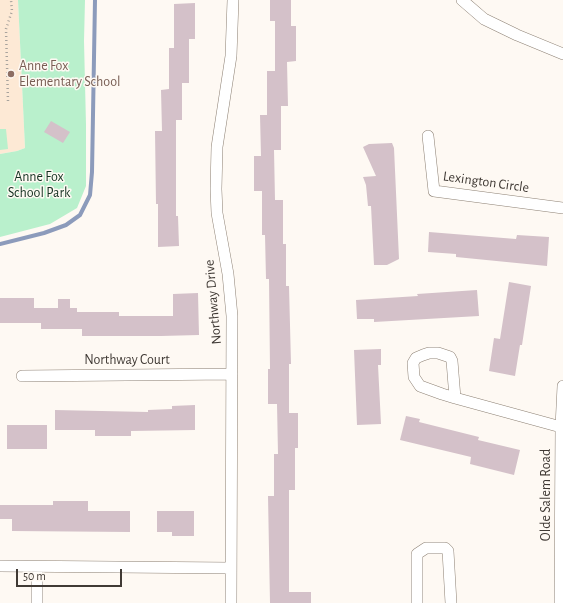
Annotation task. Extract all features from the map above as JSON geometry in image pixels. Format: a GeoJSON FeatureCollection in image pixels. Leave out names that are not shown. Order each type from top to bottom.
{"type":"FeatureCollection","features":[{"type":"Feature","properties":{"kind":"street","name":"Northway Drive"},"geometry":{"type":"LineString","coordinates":[[231,603],[231,304],[228,274],[217,213],[216,189],[218,139],[231,56],[233,0]]}},
{"type":"Feature","properties":{"kind":"street"},"geometry":{"type":"LineString","coordinates":[[462,0],[484,19],[517,35],[563,54]]}},
{"type":"Feature","properties":{"kind":"street","name":"Lexington Circle"},"geometry":{"type":"LineString","coordinates":[[428,136],[434,191],[563,208]]}},
{"type":"Feature","properties":{"kind":"street"},"geometry":{"type":"LineString","coordinates":[[455,398],[452,361],[450,357],[438,353],[429,353],[416,358],[413,363],[414,377],[420,386],[455,398],[561,427]]}},
{"type":"Feature","properties":{"kind":"street","name":"Northway Court"},"geometry":{"type":"LineString","coordinates":[[22,376],[232,374]]}},
{"type":"Feature","properties":{"kind":"street","name":"Olde Salem Road"},"geometry":{"type":"LineString","coordinates":[[560,603],[561,427],[563,386]]}},
{"type":"Feature","properties":{"kind":"street"},"geometry":{"type":"LineString","coordinates":[[417,603],[417,554],[426,548],[445,548],[448,551],[451,603]]}},
{"type":"Feature","properties":{"kind":"street"},"geometry":{"type":"LineString","coordinates":[[0,566],[231,568]]}},
{"type":"Feature","properties":{"kind":"street"},"geometry":{"type":"LineString","coordinates":[[37,567],[37,603]]}},
{"type":"Feature","properties":{"kind":"path"},"geometry":{"type":"LineString","coordinates":[[8,101],[6,29],[12,11],[11,0]]}},
{"type":"Feature","properties":{"kind":"shaded area","name":"Anne Fox Elementary School"},"geometry":{"type":"Polygon","coordinates":[[[0,0],[18,0],[25,148],[0,154],[0,0]]]}},
{"type":"Feature","properties":{"kind":"green space","name":"Anne Fox School Park"},"geometry":{"type":"Polygon","coordinates":[[[18,0],[85,0],[84,41],[86,186],[77,208],[50,224],[0,237],[0,154],[25,148],[18,0]]]}},
{"type":"Feature","properties":{"kind":"green space"},"geometry":{"type":"Polygon","coordinates":[[[0,129],[6,129],[8,149],[0,150],[0,129]]]}},
{"type":"Feature","properties":{"kind":"building"},"geometry":{"type":"Polygon","coordinates":[[[270,0],[291,0],[291,26],[296,26],[296,61],[287,62],[288,106],[281,106],[281,150],[274,150],[275,200],[283,200],[283,244],[286,244],[286,286],[289,286],[291,364],[289,364],[289,413],[298,413],[298,448],[295,448],[295,490],[289,490],[289,592],[311,592],[311,603],[270,603],[268,496],[274,496],[274,454],[278,454],[277,404],[268,404],[268,369],[270,369],[269,279],[266,279],[265,235],[262,235],[262,191],[254,191],[254,156],[261,156],[260,115],[267,115],[267,71],[275,71],[275,21],[270,21],[270,0]]]}},
{"type":"Feature","properties":{"kind":"building"},"geometry":{"type":"Polygon","coordinates":[[[195,3],[195,39],[189,39],[189,83],[182,83],[182,120],[176,120],[176,216],[178,216],[179,246],[158,247],[155,131],[162,131],[161,90],[169,89],[169,48],[174,48],[174,4],[195,3]]]}},
{"type":"Feature","properties":{"kind":"building"},"geometry":{"type":"Polygon","coordinates":[[[51,121],[70,132],[63,143],[44,132],[51,121]]]}},
{"type":"Feature","properties":{"kind":"building"},"geometry":{"type":"Polygon","coordinates":[[[392,143],[394,148],[399,259],[387,265],[374,265],[371,206],[368,206],[366,185],[363,177],[376,176],[363,147],[369,144],[392,143]]]}},
{"type":"Feature","properties":{"kind":"building"},"geometry":{"type":"Polygon","coordinates":[[[429,232],[516,239],[517,235],[549,237],[547,266],[456,257],[456,254],[428,252],[429,232]]]}},
{"type":"Feature","properties":{"kind":"building"},"geometry":{"type":"Polygon","coordinates":[[[509,282],[531,286],[522,345],[520,345],[515,376],[489,371],[494,338],[500,339],[509,282]]]}},
{"type":"Feature","properties":{"kind":"building"},"geometry":{"type":"Polygon","coordinates":[[[477,290],[479,316],[374,322],[374,319],[357,319],[356,300],[477,290]]]}},
{"type":"Feature","properties":{"kind":"building"},"geometry":{"type":"Polygon","coordinates":[[[198,293],[199,335],[82,336],[82,329],[41,329],[41,323],[0,323],[0,298],[34,298],[34,308],[58,308],[58,299],[70,299],[70,308],[77,308],[77,312],[119,312],[119,316],[173,316],[173,294],[198,293]]]}},
{"type":"Feature","properties":{"kind":"building"},"geometry":{"type":"Polygon","coordinates":[[[381,349],[381,365],[378,365],[381,424],[357,425],[354,350],[381,349]]]}},
{"type":"Feature","properties":{"kind":"building"},"geometry":{"type":"Polygon","coordinates":[[[195,405],[195,430],[131,431],[131,436],[95,436],[95,430],[55,430],[55,410],[148,412],[148,410],[172,409],[172,406],[195,405]]]}},
{"type":"Feature","properties":{"kind":"building"},"geometry":{"type":"Polygon","coordinates":[[[406,416],[420,419],[419,422],[479,437],[478,440],[520,450],[514,475],[470,464],[471,457],[400,440],[406,416]]]}},
{"type":"Feature","properties":{"kind":"building"},"geometry":{"type":"Polygon","coordinates":[[[7,425],[47,425],[47,449],[7,449],[7,425]]]}},
{"type":"Feature","properties":{"kind":"building"},"geometry":{"type":"Polygon","coordinates":[[[53,501],[88,501],[88,511],[130,511],[130,532],[12,531],[12,519],[0,519],[0,505],[53,505],[53,501]]]}},
{"type":"Feature","properties":{"kind":"building"},"geometry":{"type":"Polygon","coordinates":[[[157,511],[194,511],[194,536],[172,536],[172,532],[157,532],[157,511]]]}},
{"type":"Feature","properties":{"kind":"waterway"},"geometry":{"type":"LineString","coordinates":[[0,244],[44,233],[66,225],[80,215],[90,195],[92,172],[95,0]]}},
{"type":"Feature","properties":{"kind":"place","name":"Anne Fox Elementary School"},"geometry":{"type":"Point","coordinates":[11,74]}}]}
